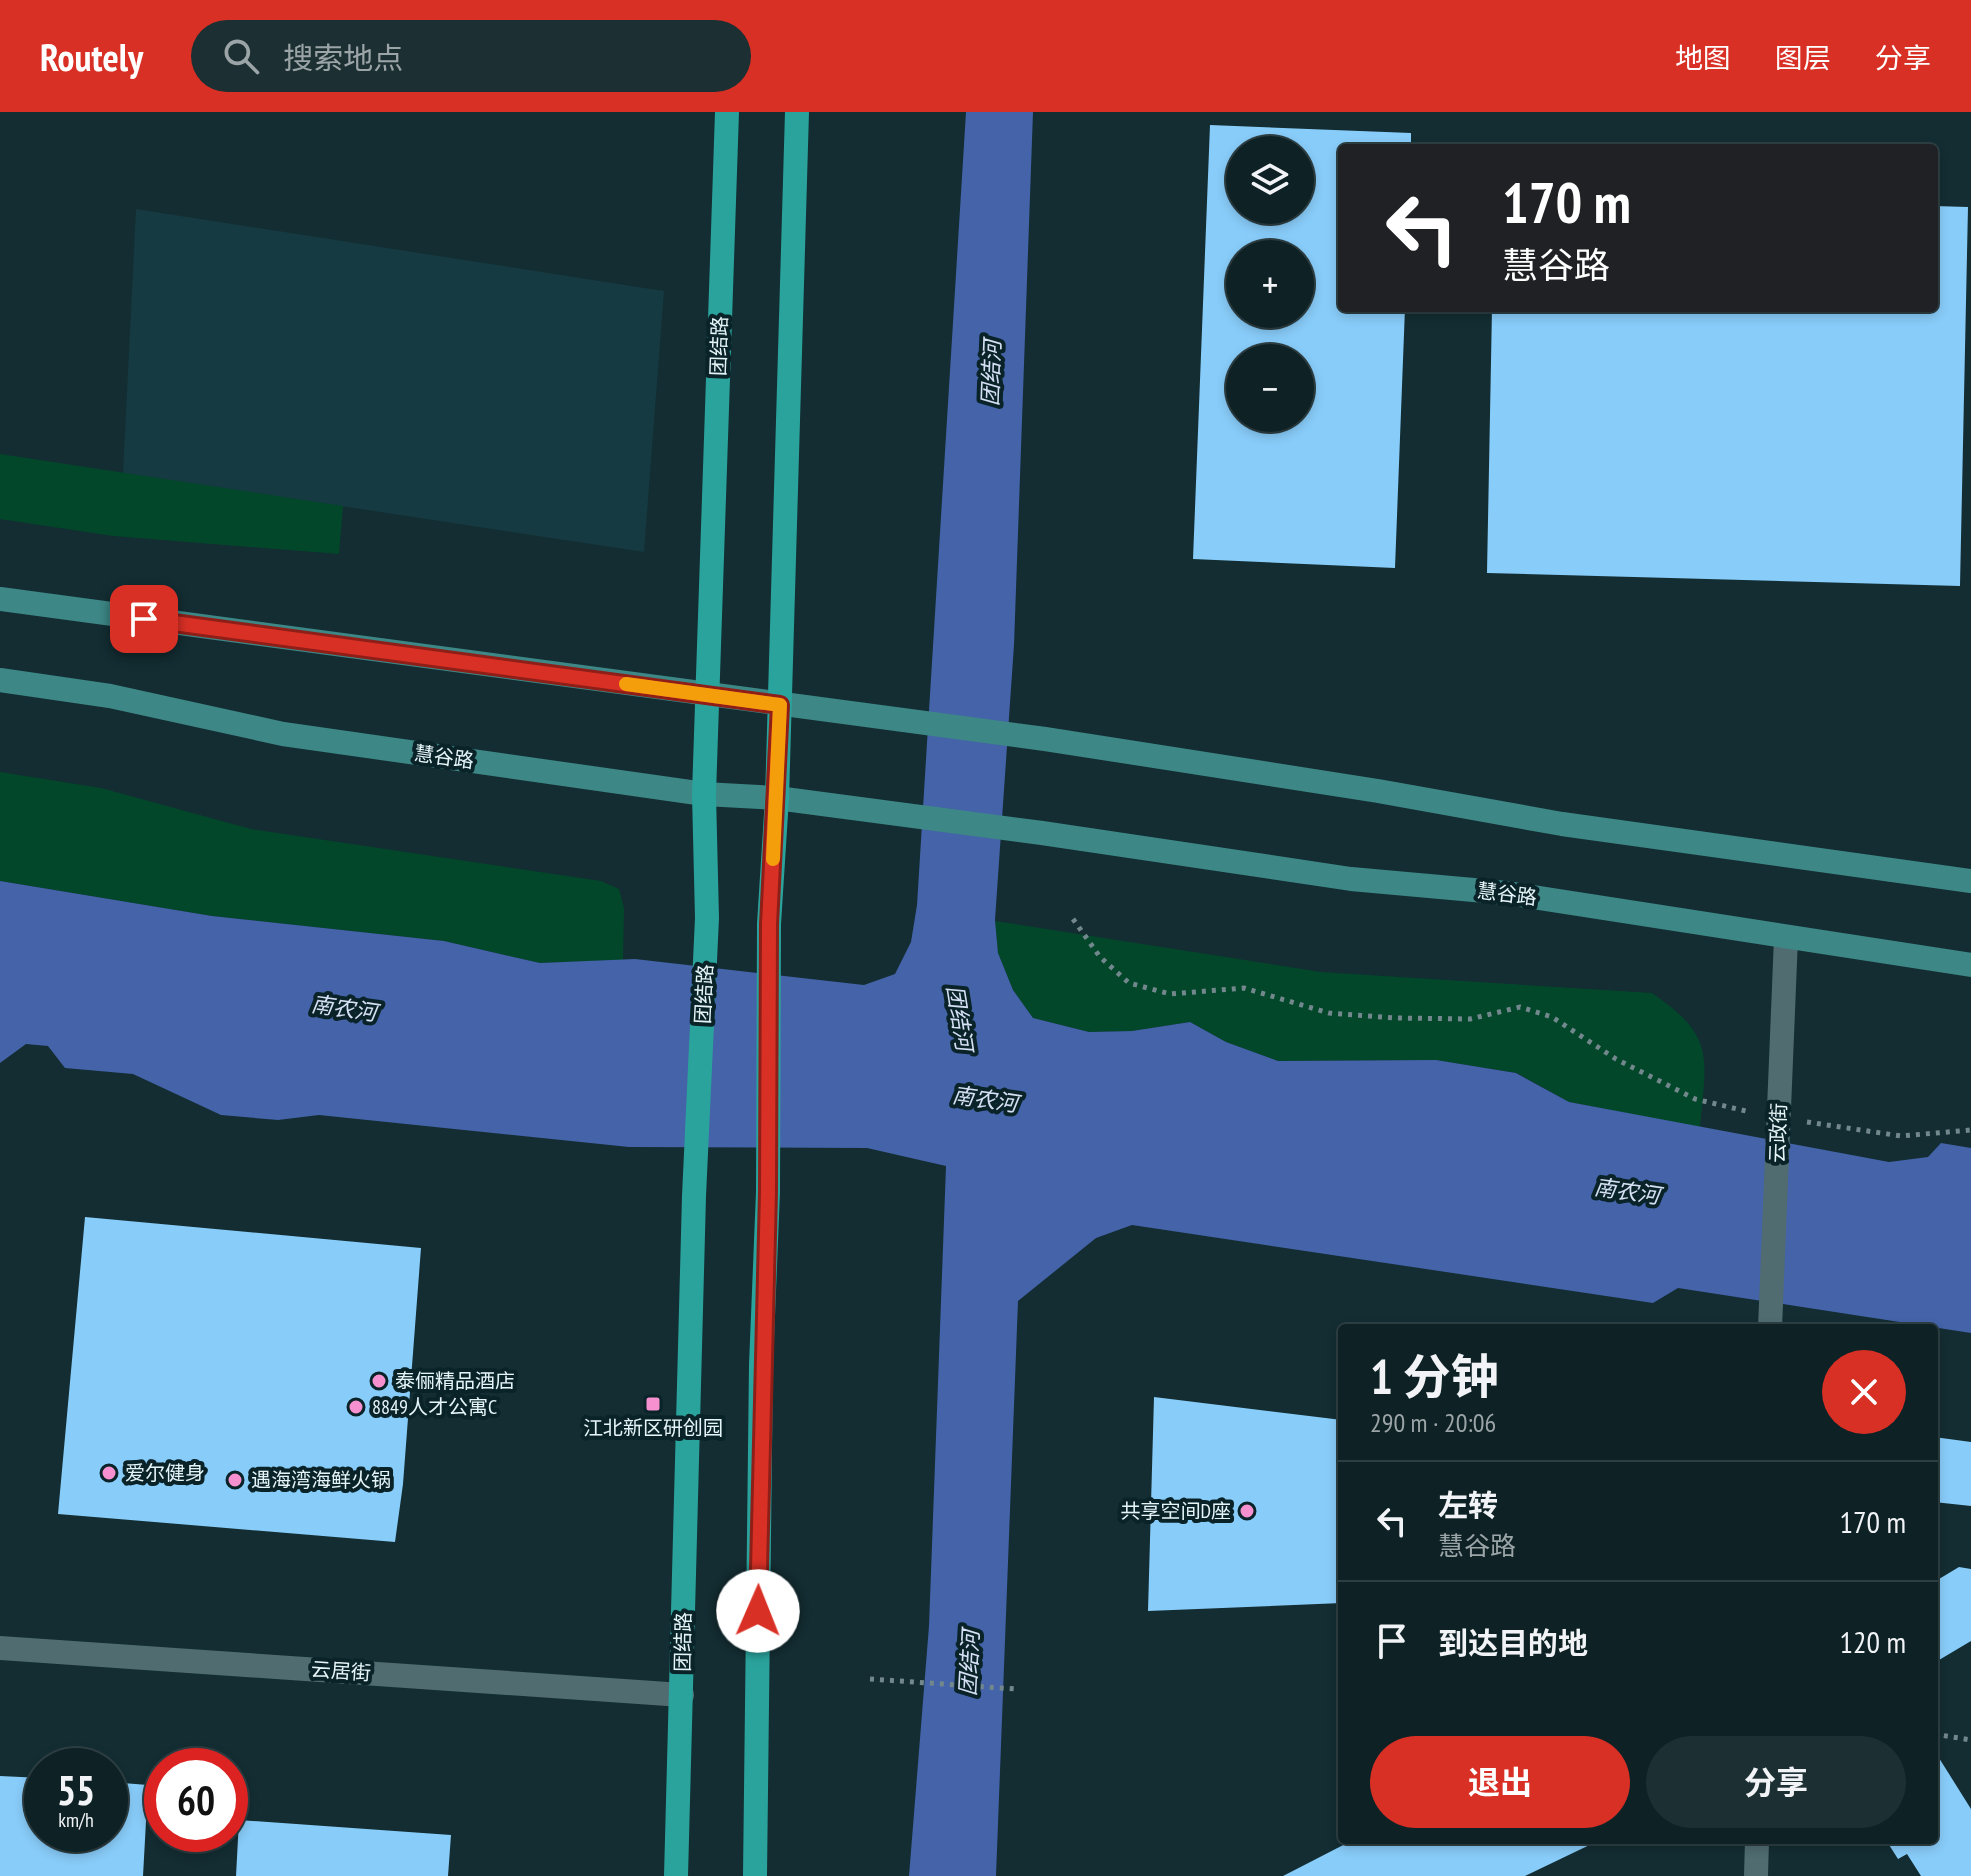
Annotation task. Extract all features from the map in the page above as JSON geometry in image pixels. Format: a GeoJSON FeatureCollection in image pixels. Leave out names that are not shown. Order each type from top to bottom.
{"type":"FeatureCollection","features":[{"type":"Feature","properties":{"kind":"main road","name":"团结路"},"geometry":{"type":"LineString","coordinates":[[676,1876],[694,1196],[707,918],[704,794],[727,112]]}},
{"type":"Feature","properties":{"kind":"main road"},"geometry":{"type":"LineString","coordinates":[[755,1876],[761,1365],[768,1192],[769,924],[777,798],[797,112]]}},
{"type":"Feature","properties":{"kind":"main road"},"geometry":{"type":"LineString","coordinates":[[0,599],[1045,739],[1378,791],[1562,824],[1971,881]]}},
{"type":"Feature","properties":{"kind":"main road","name":"慧谷路"},"geometry":{"type":"LineString","coordinates":[[0,680],[110,696],[283,734],[704,794],[777,798],[1042,833],[1351,879],[1507,893],[1971,965]]}},
{"type":"Feature","properties":{"kind":"street","name":"云政街"},"geometry":{"type":"LineString","coordinates":[[1770,1324],[1786,938]]}},
{"type":"Feature","properties":{"kind":"street","name":"云居街"},"geometry":{"type":"LineString","coordinates":[[0,1648],[682,1695]]}},
{"type":"Feature","properties":{"kind":"street"},"geometry":{"type":"LineString","coordinates":[[1756,1876],[1757,1844]]}},
{"type":"Feature","properties":{"kind":"path"},"geometry":{"type":"LineString","coordinates":[[1073,919],[1100,957],[1129,983],[1170,994],[1244,988],[1329,1013],[1396,1018],[1470,1019],[1520,1007],[1552,1017],[1616,1059],[1695,1099],[1758,1113]]}},
{"type":"Feature","properties":{"kind":"path"},"geometry":{"type":"LineString","coordinates":[[1804,1122],[1901,1136],[1971,1130]]}},
{"type":"Feature","properties":{"kind":"path"},"geometry":{"type":"LineString","coordinates":[[870,1679],[1016,1689]]}},
{"type":"Feature","properties":{"kind":"path"},"geometry":{"type":"LineString","coordinates":[[1938,1735],[1971,1740]]}},
{"type":"Feature","properties":{"kind":"shaded area"},"geometry":{"type":"Polygon","coordinates":[[[136,209],[664,291],[644,552],[123,473],[136,209]]]}},
{"type":"Feature","properties":{"kind":"green space"},"geometry":{"type":"Polygon","coordinates":[[[0,454],[343,506],[339,554],[113,536],[0,519],[0,454]]]}},
{"type":"Feature","properties":{"kind":"green space"},"geometry":{"type":"Polygon","coordinates":[[[0,772],[101,788],[251,829],[601,881],[619,889],[624,908],[623,960],[540,963],[444,941],[212,916],[0,881],[0,772]]]}},
{"type":"Feature","properties":{"kind":"green space"},"geometry":{"type":"Polygon","coordinates":[[[995,921],[1321,972],[1652,993],[1687,1023],[1697,1036],[1702,1050],[1704,1083],[1700,1128],[1569,1102],[1517,1073],[1436,1060],[1278,1061],[1226,1042],[1190,1022],[1132,1031],[1089,1032],[1033,1018],[1013,990],[998,953],[995,921]]]}},
{"type":"Feature","properties":{"kind":"water"},"geometry":{"type":"Polygon","coordinates":[[[966,112],[1033,112],[1014,645],[995,920],[998,953],[1013,990],[1033,1018],[1089,1032],[1132,1031],[1190,1022],[1226,1042],[1278,1061],[1436,1060],[1516,1073],[1569,1102],[1889,1162],[1928,1157],[1941,1143],[1971,1148],[1971,1333],[1938,1328],[1938,1324],[1912,1324],[1678,1288],[1653,1303],[1132,1225],[1096,1238],[1018,1301],[996,1876],[909,1876],[929,1626],[946,1166],[867,1148],[629,1147],[319,1115],[278,1120],[221,1115],[133,1074],[65,1068],[48,1046],[26,1044],[0,1063],[0,881],[212,916],[444,941],[540,963],[635,959],[864,985],[895,974],[911,942],[917,905],[966,112]]]}},
{"type":"Feature","properties":{"kind":"building"},"geometry":{"type":"Polygon","coordinates":[[[1210,125],[1411,133],[1411,144],[1338,144],[1338,312],[1405,312],[1395,568],[1193,559],[1210,125]]]}},
{"type":"Feature","properties":{"kind":"building"},"geometry":{"type":"Polygon","coordinates":[[[1938,206],[1968,207],[1960,586],[1487,573],[1492,312],[1938,312],[1938,206]]]}},
{"type":"Feature","properties":{"kind":"building"},"geometry":{"type":"Polygon","coordinates":[[[85,1217],[421,1248],[403,1484],[395,1542],[58,1514],[85,1217]]]}},
{"type":"Feature","properties":{"kind":"building","name":"共享空间D座"},"geometry":{"type":"Polygon","coordinates":[[[1154,1397],[1338,1420],[1338,1603],[1148,1611],[1154,1397]]]}},
{"type":"Feature","properties":{"kind":"building"},"geometry":{"type":"Polygon","coordinates":[[[1938,1438],[1971,1442],[1971,1506],[1938,1502],[1938,1438]]]}},
{"type":"Feature","properties":{"kind":"building"},"geometry":{"type":"Polygon","coordinates":[[[1959,1567],[1971,1569],[1971,1641],[1938,1661],[1938,1580],[1959,1567]]]}},
{"type":"Feature","properties":{"kind":"building"},"geometry":{"type":"Polygon","coordinates":[[[1938,1756],[1971,1809],[1971,1876],[1921,1876],[1907,1854],[1898,1859],[1889,1844],[1938,1844],[1938,1756]]]}},
{"type":"Feature","properties":{"kind":"building"},"geometry":{"type":"Polygon","coordinates":[[[0,1776],[24,1777],[24,1852],[128,1852],[128,1783],[144,1785],[143,1876],[0,1876],[0,1776]]]}},
{"type":"Feature","properties":{"kind":"building"},"geometry":{"type":"Polygon","coordinates":[[[248,1821],[451,1835],[448,1876],[236,1876],[237,1852],[248,1852],[248,1821]]]}},
{"type":"Feature","properties":{"kind":"building"},"geometry":{"type":"Polygon","coordinates":[[[1345,1844],[1592,1844],[1525,1876],[1283,1876],[1345,1844]]]}},
{"type":"Feature","properties":{"kind":"slow traffic"},"geometry":{"type":"LineString","coordinates":[[626,684],[780,705],[773,859]]}},
{"type":"Feature","properties":{"kind":"place","name":"泰俪精品酒店"},"geometry":{"type":"Point","coordinates":[379,1381]}},
{"type":"Feature","properties":{"kind":"place","name":"江北新区研创园"},"geometry":{"type":"Point","coordinates":[653,1404]}},
{"type":"Feature","properties":{"kind":"place","name":"8849人才公寓C"},"geometry":{"type":"Point","coordinates":[356,1407]}},
{"type":"Feature","properties":{"kind":"place","name":"爱尔健身"},"geometry":{"type":"Point","coordinates":[109,1473]}},
{"type":"Feature","properties":{"kind":"place","name":"遇海湾海鲜火锅"},"geometry":{"type":"Point","coordinates":[235,1480]}},
{"type":"Feature","properties":{"kind":"place","name":"共享空间D座"},"geometry":{"type":"Point","coordinates":[1247,1511]}},
{"type":"Feature","properties":{"kind":"route"},"geometry":{"type":"LineString","coordinates":[[144,619],[780,705],[769,924],[768,1192],[761,1365],[758,1611]]}},
{"type":"Feature","properties":{"kind":"water label","name":"团结河"},"geometry":{"type":"Point","coordinates":[991,373]}},
{"type":"Feature","properties":{"kind":"water label","name":"南农河"},"geometry":{"type":"Point","coordinates":[344,1008]}},
{"type":"Feature","properties":{"kind":"water label","name":"团结河"},"geometry":{"type":"Point","coordinates":[960,1018]}},
{"type":"Feature","properties":{"kind":"water label","name":"南农河"},"geometry":{"type":"Point","coordinates":[985,1099]}},
{"type":"Feature","properties":{"kind":"water label","name":"南农河"},"geometry":{"type":"Point","coordinates":[1627,1191]}},
{"type":"Feature","properties":{"kind":"water label","name":"团结河"},"geometry":{"type":"Point","coordinates":[969,1663]}}]}
